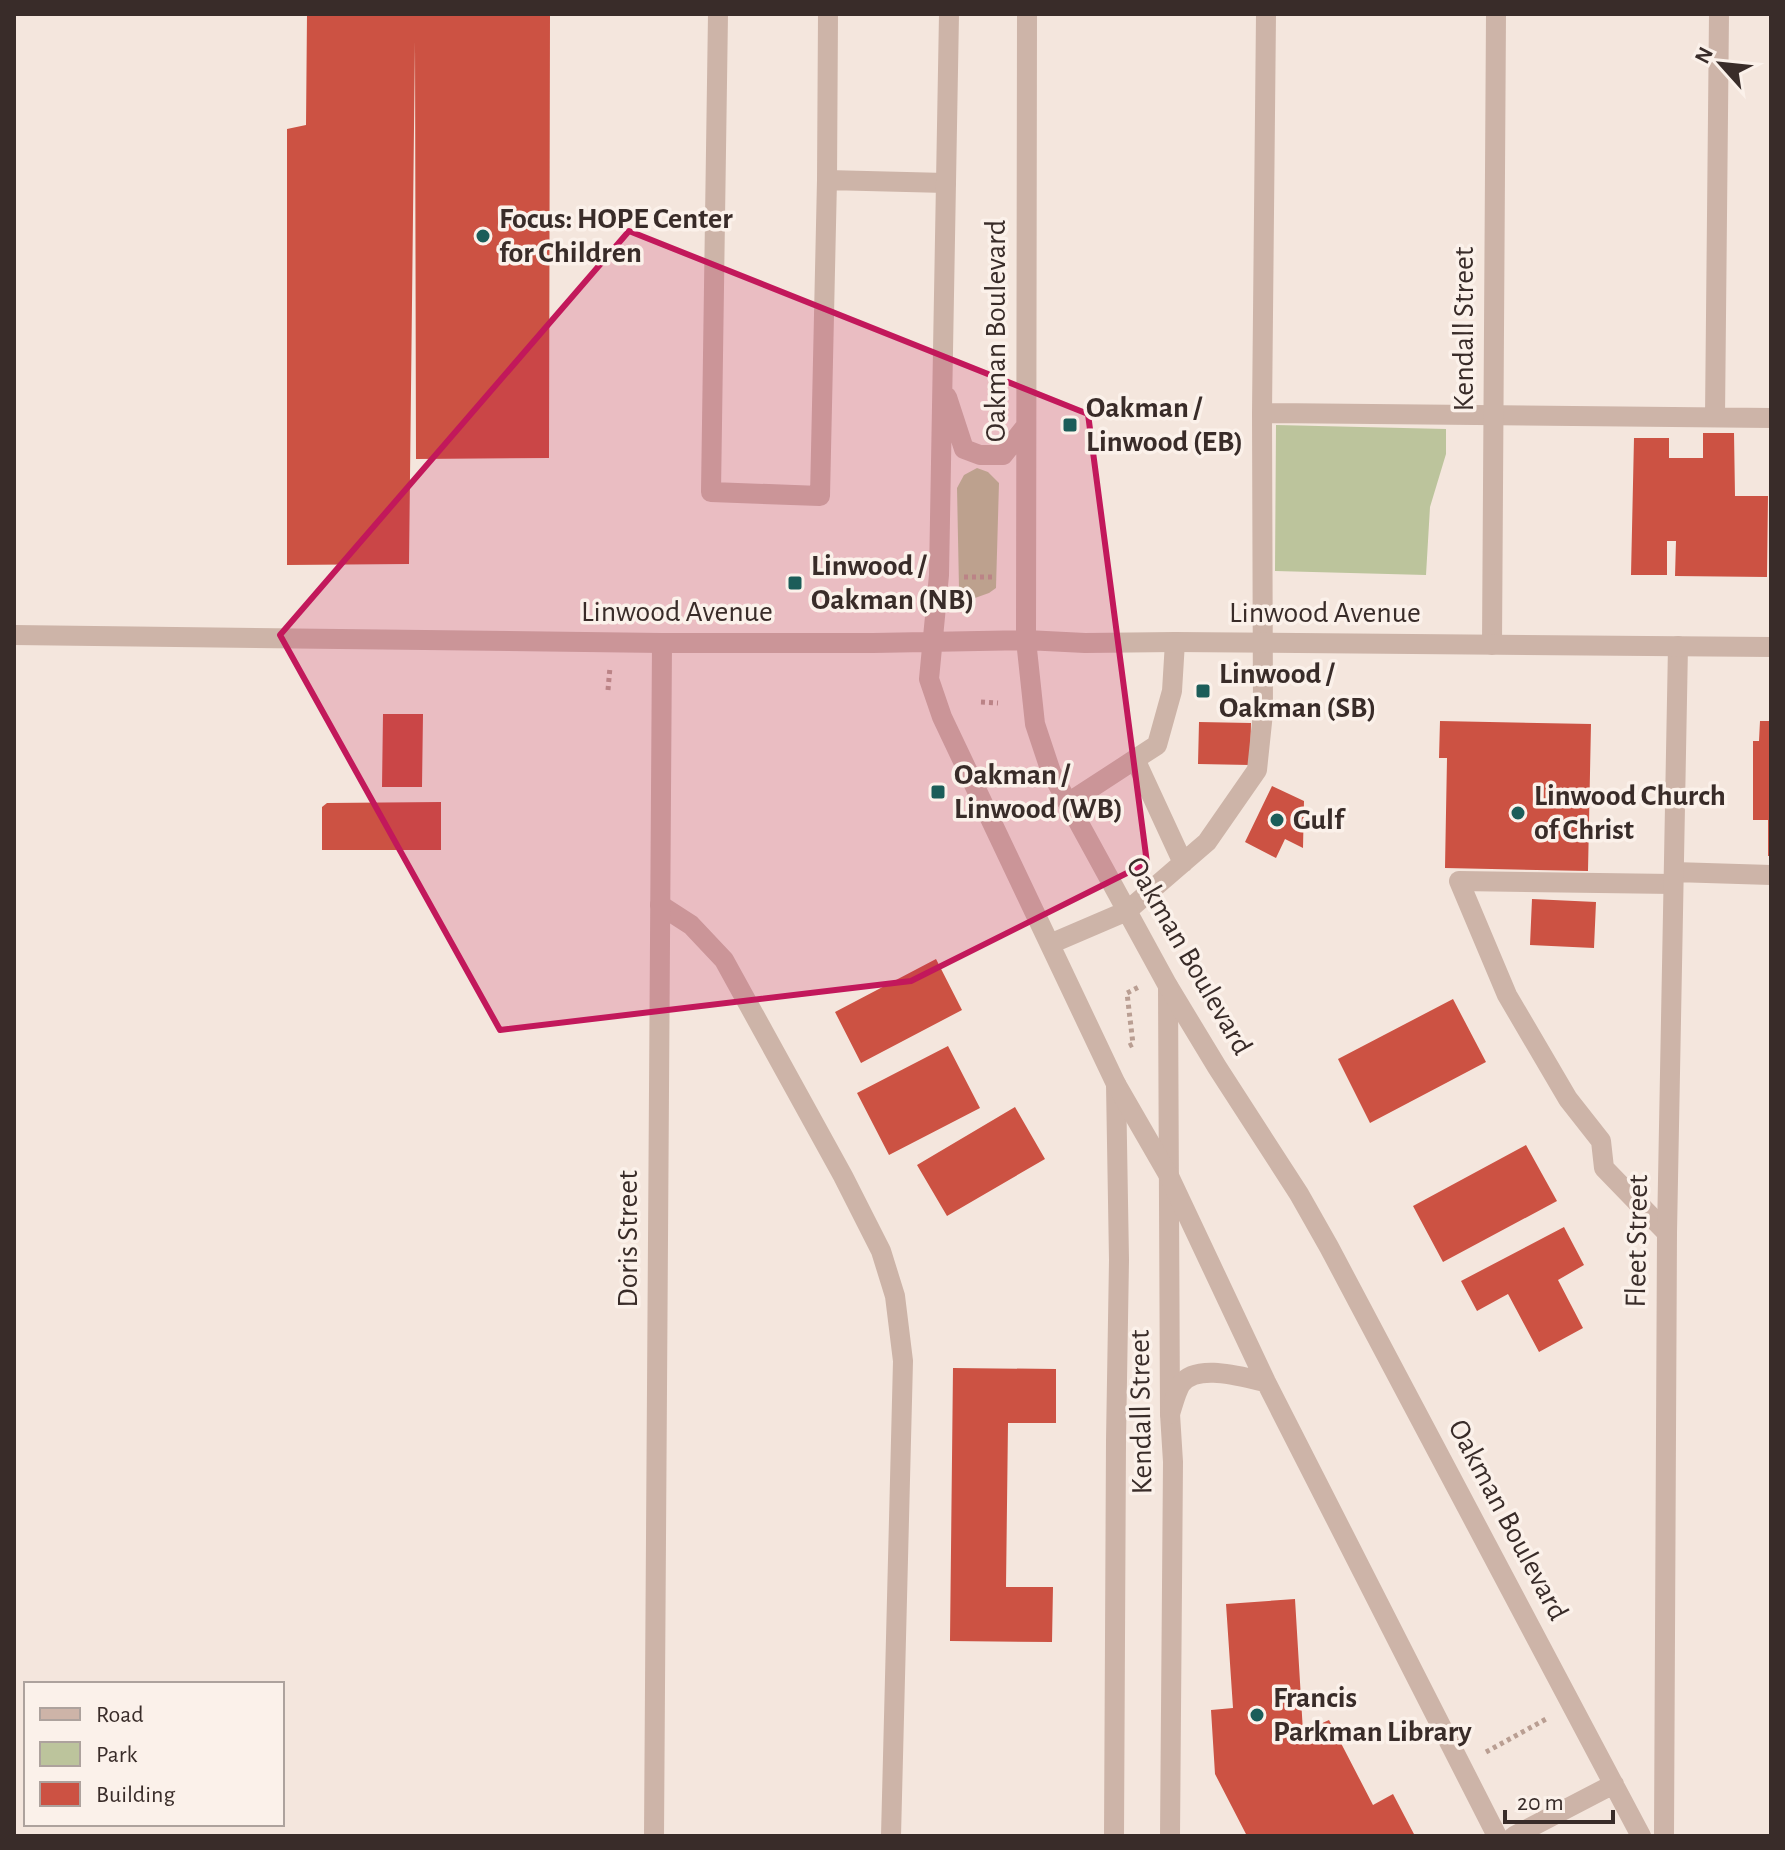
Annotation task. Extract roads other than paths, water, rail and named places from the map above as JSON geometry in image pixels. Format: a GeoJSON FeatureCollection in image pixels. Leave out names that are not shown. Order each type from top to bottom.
{"type":"FeatureCollection","features":[{"type":"Feature","properties":{"kind":"street"},"geometry":{"type":"LineString","coordinates":[[718,14],[711,492],[820,496],[828,14]]}},
{"type":"Feature","properties":{"kind":"street","name":"Oakman Boulevard"},"geometry":{"type":"LineString","coordinates":[[949,14],[939,575],[929,679],[942,717],[1116,1084],[1169,1176],[1266,1382],[1497,1836]]}},
{"type":"Feature","properties":{"kind":"street","name":"Oakman Boulevard"},"geometry":{"type":"LineString","coordinates":[[1027,14],[1026,640],[1035,724],[1051,772],[1168,986],[1329,1247],[1641,1836]]}},
{"type":"Feature","properties":{"kind":"street"},"geometry":{"type":"LineString","coordinates":[[1050,944],[1127,911],[1207,842],[1257,770],[1263,713],[1266,14]]}},
{"type":"Feature","properties":{"kind":"street","name":"Kendall Street"},"geometry":{"type":"LineString","coordinates":[[1492,645],[1496,14]]}},
{"type":"Feature","properties":{"kind":"street"},"geometry":{"type":"LineString","coordinates":[[1715,417],[1719,14]]}},
{"type":"Feature","properties":{"kind":"street"},"geometry":{"type":"LineString","coordinates":[[827,180],[946,183]]}},
{"type":"Feature","properties":{"kind":"street"},"geometry":{"type":"LineString","coordinates":[[942,382],[964,449],[980,455],[1003,455],[1026,426]]}},
{"type":"Feature","properties":{"kind":"street"},"geometry":{"type":"LineString","coordinates":[[1262,413],[1771,418]]}},
{"type":"Feature","properties":{"kind":"street","name":"Linwood Avenue"},"geometry":{"type":"LineString","coordinates":[[14,635],[662,643],[1026,640],[1085,643],[1771,647]]}},
{"type":"Feature","properties":{"kind":"street"},"geometry":{"type":"LineString","coordinates":[[1068,803],[1157,745],[1172,691],[1175,642]]}},
{"type":"Feature","properties":{"kind":"street","name":"Doris Street"},"geometry":{"type":"LineString","coordinates":[[654,1836],[662,643]]}},
{"type":"Feature","properties":{"kind":"street","name":"Fleet Street"},"geometry":{"type":"LineString","coordinates":[[1664,1836],[1667,1233],[1678,646]]}},
{"type":"Feature","properties":{"kind":"street"},"geometry":{"type":"LineString","coordinates":[[1135,759],[1183,863]]}},
{"type":"Feature","properties":{"kind":"street"},"geometry":{"type":"LineString","coordinates":[[1667,1233],[1604,1168],[1601,1141],[1568,1099],[1507,995],[1459,881],[1771,875]]}},
{"type":"Feature","properties":{"kind":"street"},"geometry":{"type":"LineString","coordinates":[[660,905],[691,925],[724,960],[843,1176],[881,1251],[895,1296],[903,1361],[891,1836]]}},
{"type":"Feature","properties":{"kind":"street","name":"Kendall Street"},"geometry":{"type":"LineString","coordinates":[[1168,986],[1170,1414],[1173,1462],[1170,1836]]}},
{"type":"Feature","properties":{"kind":"street","name":"Kendall Street"},"geometry":{"type":"LineString","coordinates":[[1114,1836],[1119,1260],[1116,1084]]}},
{"type":"Feature","properties":{"kind":"street"},"geometry":{"type":"LineString","coordinates":[[1170,1414],[1182,1383],[1194,1375],[1208,1372],[1266,1382]]}},
{"type":"Feature","properties":{"kind":"street"},"geometry":{"type":"LineString","coordinates":[[1514,1836],[1614,1784]]}},
{"type":"Feature","properties":{"kind":"place","name":"Focus: HOPE Center for Children"},"geometry":{"type":"Point","coordinates":[483,236]}},
{"type":"Feature","properties":{"kind":"place","name":"Oakman / Linwood (EB)"},"geometry":{"type":"Point","coordinates":[1070,425]}},
{"type":"Feature","properties":{"kind":"place","name":"Linwood / Oakman (NB)"},"geometry":{"type":"Point","coordinates":[795,583]}},
{"type":"Feature","properties":{"kind":"place","name":"Linwood / Oakman (SB)"},"geometry":{"type":"Point","coordinates":[1203,691]}},
{"type":"Feature","properties":{"kind":"place","name":"Oakman / Linwood (WB)"},"geometry":{"type":"Point","coordinates":[938,792]}},
{"type":"Feature","properties":{"kind":"place","name":"Linwood Church of Christ"},"geometry":{"type":"Point","coordinates":[1518,813]}},
{"type":"Feature","properties":{"kind":"place","name":"Gulf"},"geometry":{"type":"Point","coordinates":[1277,820]}},
{"type":"Feature","properties":{"kind":"place","name":"Francis Parkman Library"},"geometry":{"type":"Point","coordinates":[1257,1715]}}]}
